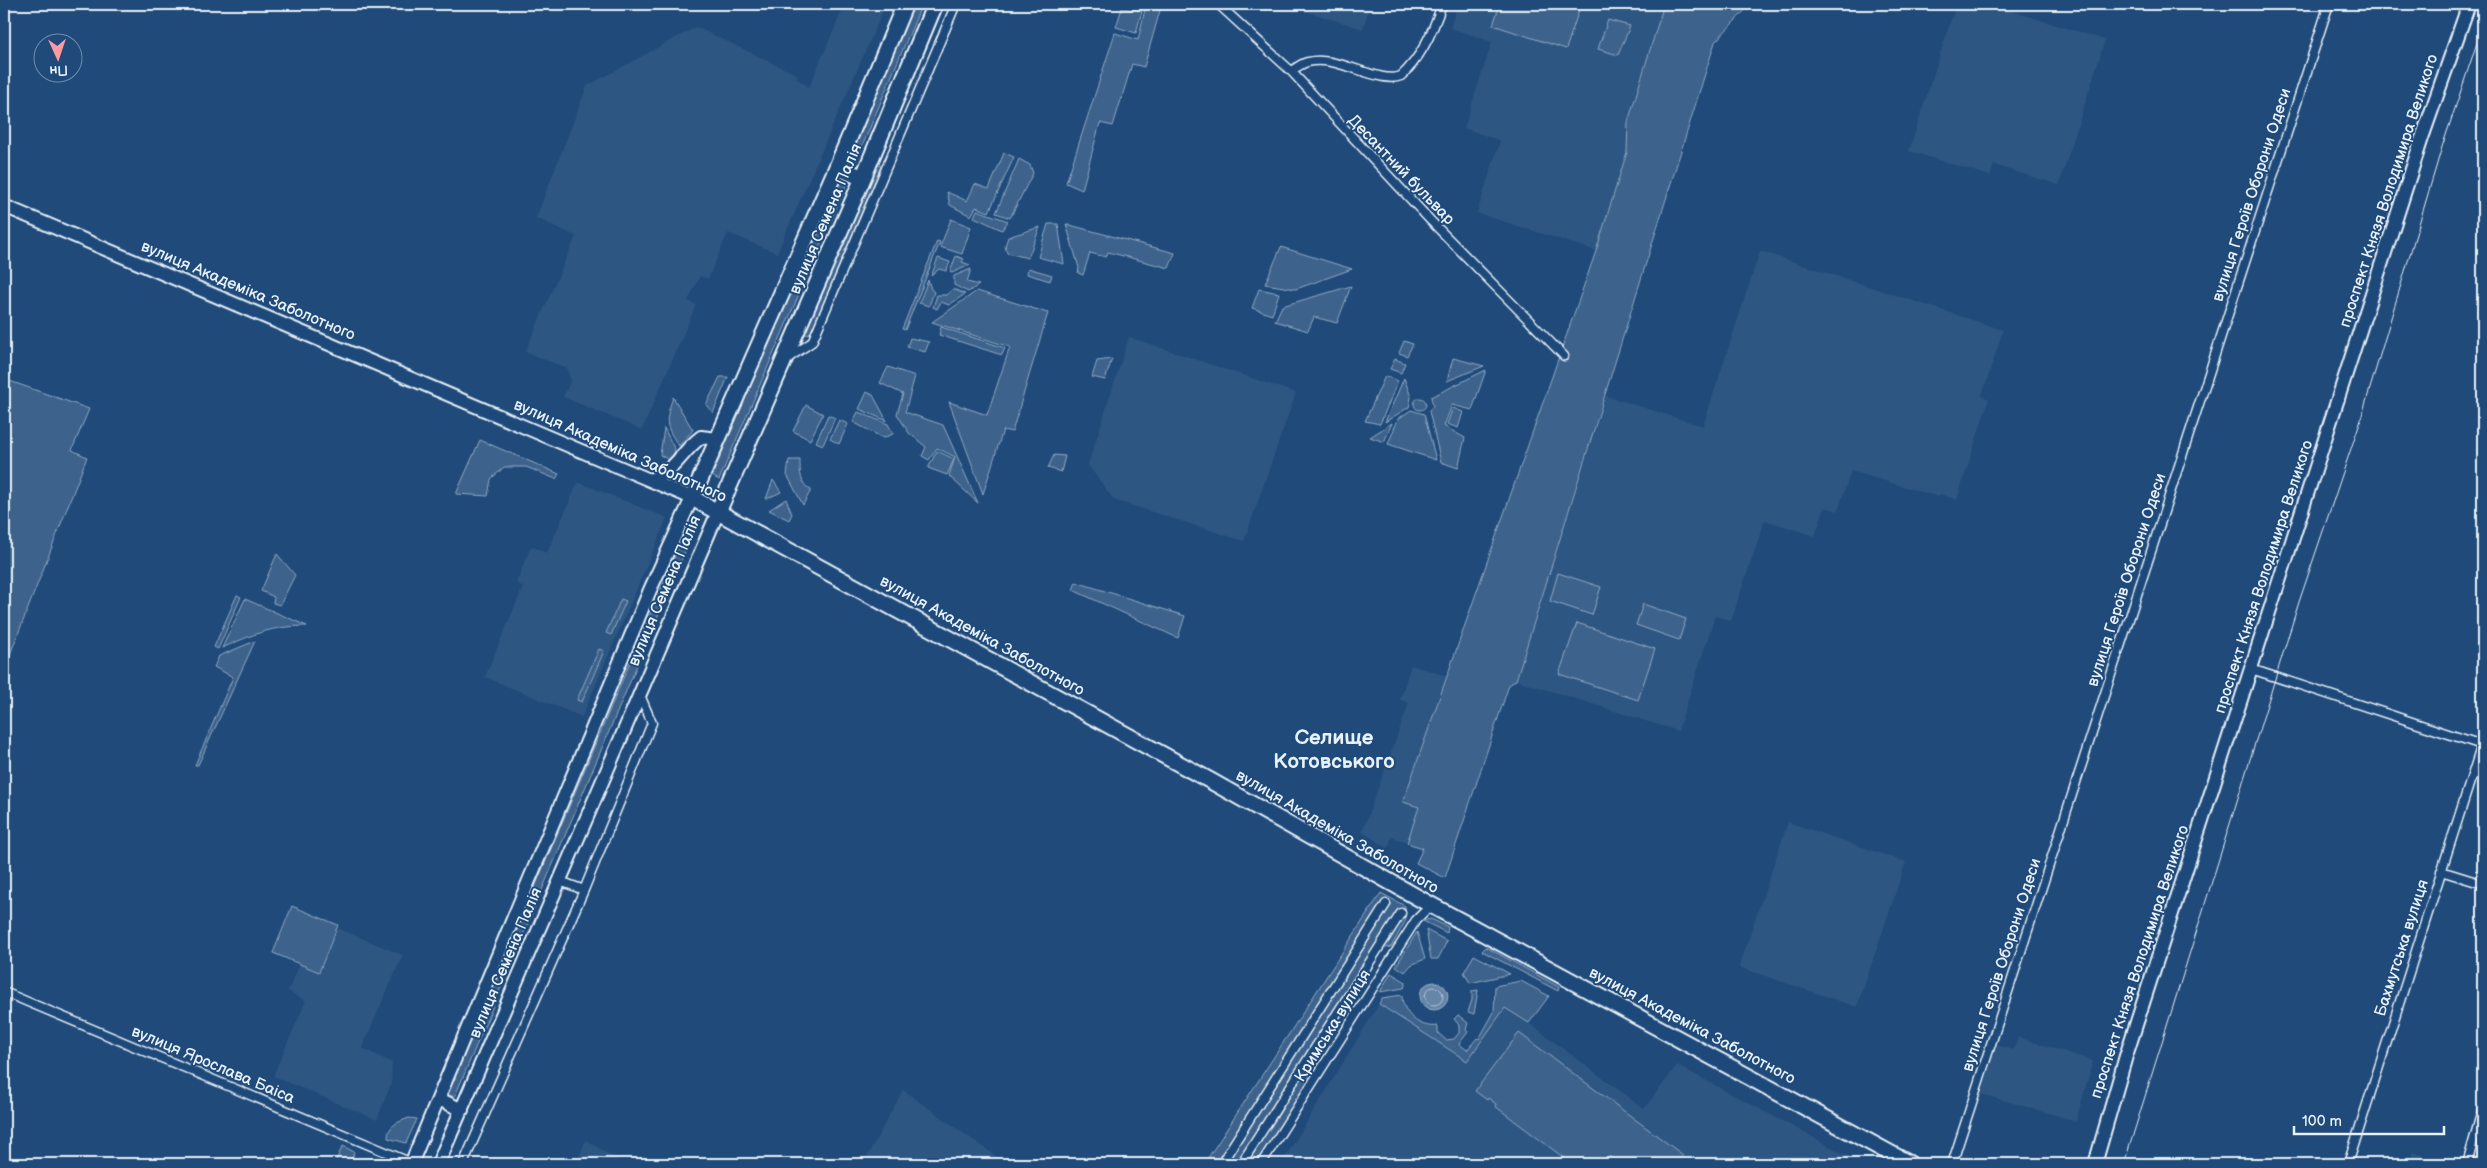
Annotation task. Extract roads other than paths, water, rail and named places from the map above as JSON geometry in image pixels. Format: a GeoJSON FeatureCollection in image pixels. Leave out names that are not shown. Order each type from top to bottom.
{"type":"FeatureCollection","features":[{"type":"Feature","properties":{"kind":"highway","name":"вулиця Семена Палія"},"geometry":{"type":"LineString","coordinates":[[692,498],[837,167],[904,4]]}},
{"type":"Feature","properties":{"kind":"highway","name":"вулиця Семена Палія"},"geometry":{"type":"LineString","coordinates":[[718,512],[863,178],[935,4]]}},
{"type":"Feature","properties":{"kind":"highway"},"geometry":{"type":"LineString","coordinates":[[837,167],[863,178]]}},
{"type":"Feature","properties":{"kind":"highway","name":"вулиця Академіка Заболотного"},"geometry":{"type":"LineString","coordinates":[[692,498],[1209,780],[1431,905],[1910,1164]]}},
{"type":"Feature","properties":{"kind":"main road","name":"проспект Князя Володимира Великого"},"geometry":{"type":"LineString","coordinates":[[2093,1163],[2422,138],[2470,4]]}},
{"type":"Feature","properties":{"kind":"main road","name":"вулиця Академіка Заболотного"},"geometry":{"type":"LineString","coordinates":[[4,206],[692,498]]}},
{"type":"Feature","properties":{"kind":"main road"},"geometry":{"type":"LineString","coordinates":[[650,480],[672,469],[688,447],[701,437],[717,439]]}},
{"type":"Feature","properties":{"kind":"main road","name":"вулиця Семена Палія"},"geometry":{"type":"LineString","coordinates":[[411,1163],[440,1099],[650,590],[692,498]]}},
{"type":"Feature","properties":{"kind":"main road","name":"вулиця Семена Палія"},"geometry":{"type":"LineString","coordinates":[[438,1164],[718,512]]}},
{"type":"Feature","properties":{"kind":"main road"},"geometry":{"type":"LineString","coordinates":[[440,1099],[462,1110]]}},
{"type":"Feature","properties":{"kind":"street"},"geometry":{"type":"LineString","coordinates":[[784,361],[812,342],[956,4]]}},
{"type":"Feature","properties":{"kind":"street","name":"Десантний бульвар"},"geometry":{"type":"LineString","coordinates":[[1218,4],[1291,71],[1430,220],[1564,356]]}},
{"type":"Feature","properties":{"kind":"street"},"geometry":{"type":"LineString","coordinates":[[1291,71],[1307,62],[1324,61],[1386,77],[1402,76],[1415,61],[1435,27],[1442,4]]}},
{"type":"Feature","properties":{"kind":"street","name":"вулиця Героїв Оборони Одеси"},"geometry":{"type":"LineString","coordinates":[[1952,1164],[2329,4]]}},
{"type":"Feature","properties":{"kind":"street"},"geometry":{"type":"LineString","coordinates":[[2251,669],[2483,743]]}},
{"type":"Feature","properties":{"kind":"street"},"geometry":{"type":"LineString","coordinates":[[463,1164],[584,890],[652,723],[640,695]]}},
{"type":"Feature","properties":{"kind":"street","name":"Бахмутська вулиця"},"geometry":{"type":"LineString","coordinates":[[2348,1164],[2483,743]]}},
{"type":"Feature","properties":{"kind":"street"},"geometry":{"type":"LineString","coordinates":[[2472,775],[2483,778]]}},
{"type":"Feature","properties":{"kind":"street"},"geometry":{"type":"LineString","coordinates":[[2441,870],[2483,884]]}},
{"type":"Feature","properties":{"kind":"street"},"geometry":{"type":"LineString","coordinates":[[560,881],[584,890]]}},
{"type":"Feature","properties":{"kind":"street","name":"Кримська вулиця"},"geometry":{"type":"LineString","coordinates":[[1221,1164],[1386,904]]}},
{"type":"Feature","properties":{"kind":"street","name":"Кримська вулиця"},"geometry":{"type":"LineString","coordinates":[[1261,1164],[1416,920],[1431,905]]}},
{"type":"Feature","properties":{"kind":"street","name":"Кримська вулиця"},"geometry":{"type":"LineString","coordinates":[[1241,1164],[1296,1081],[1401,912]]}},
{"type":"Feature","properties":{"kind":"street","name":"вулиця Ярослава Баіса"},"geometry":{"type":"LineString","coordinates":[[4,992],[411,1163]]}},
{"type":"Feature","properties":{"kind":"street"},"geometry":{"type":"LineString","coordinates":[[2467,1164],[2483,1107]]}},
{"type":"Feature","properties":{"kind":"water"},"geometry":{"type":"Polygon","coordinates":[[[1434,982],[1444,986],[1448,996],[1444,1006],[1434,1010],[1424,1006],[1420,996],[1424,986],[1434,982]]]}},
{"type":"Feature","properties":{"kind":"tram line"},"geometry":{"type":"LineString","coordinates":[[2124,1164],[2299,602],[2360,422],[2442,147],[2483,25]]}},
{"type":"Feature","properties":{"kind":"district","name":"Селище Котовського"},"geometry":{"type":"Point","coordinates":[1334,749]}}]}
